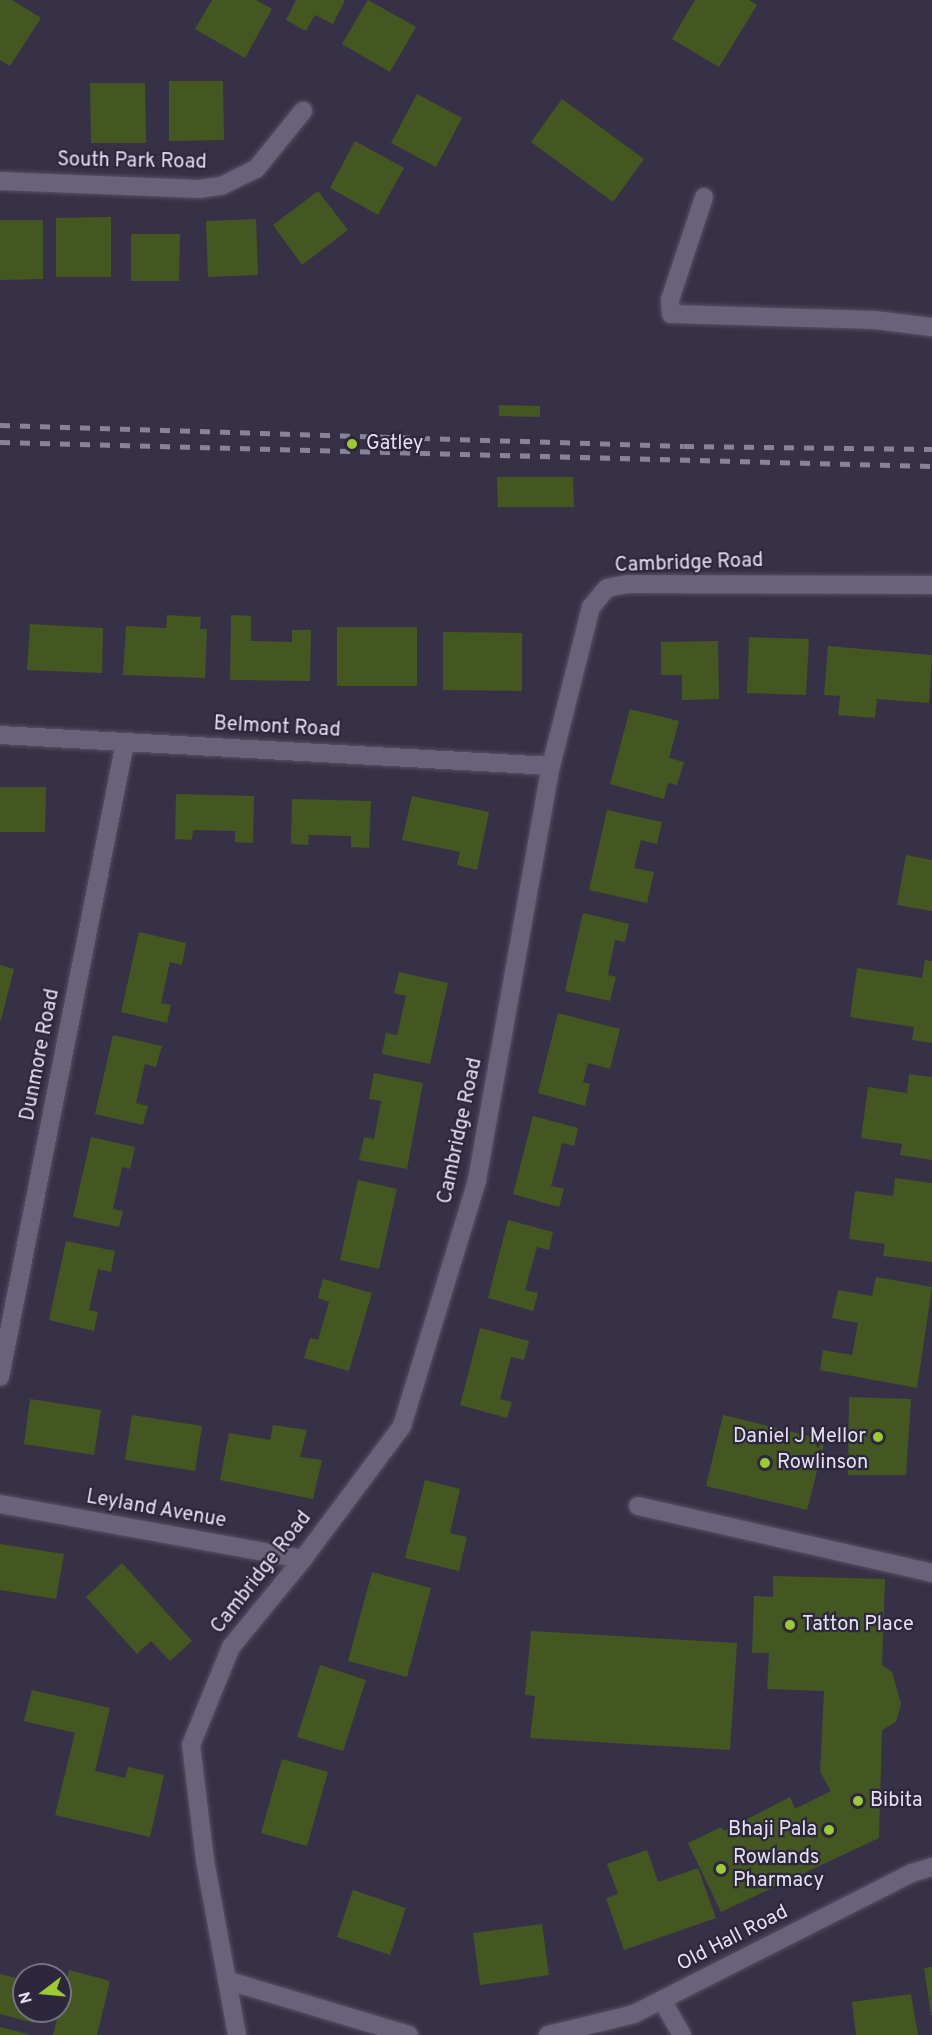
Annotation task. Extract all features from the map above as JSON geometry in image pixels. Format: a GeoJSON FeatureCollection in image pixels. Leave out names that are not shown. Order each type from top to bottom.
{"type":"FeatureCollection","features":[{"type":"Feature","properties":{"kind":"street","name":"South Park Road"},"geometry":{"type":"LineString","coordinates":[[0,181],[199,189],[221,186],[256,169],[303,111]]}},
{"type":"Feature","properties":{"kind":"street"},"geometry":{"type":"LineString","coordinates":[[704,197],[670,300],[670,314],[874,320],[932,327]]}},
{"type":"Feature","properties":{"kind":"street","name":"Cambridge Road"},"geometry":{"type":"LineString","coordinates":[[229,1981],[205,1860],[191,1745],[231,1647],[303,1559],[402,1426],[477,1180],[551,766],[591,607],[607,588],[660,583],[932,585]]}},
{"type":"Feature","properties":{"kind":"street","name":"Belmont Road"},"geometry":{"type":"LineString","coordinates":[[0,735],[551,766]]}},
{"type":"Feature","properties":{"kind":"street","name":"Dunmore Road"},"geometry":{"type":"LineString","coordinates":[[0,1377],[125,742]]}},
{"type":"Feature","properties":{"kind":"street","name":"Leyland Avenue"},"geometry":{"type":"LineString","coordinates":[[0,1504],[303,1559]]}},
{"type":"Feature","properties":{"kind":"street"},"geometry":{"type":"LineString","coordinates":[[638,1506],[932,1573]]}},
{"type":"Feature","properties":{"kind":"street","name":"Old Hall Road"},"geometry":{"type":"LineString","coordinates":[[548,2035],[634,2014],[912,1873],[932,1867]]}},
{"type":"Feature","properties":{"kind":"street"},"geometry":{"type":"LineString","coordinates":[[237,2035],[229,1981],[409,2035]]}},
{"type":"Feature","properties":{"kind":"street"},"geometry":{"type":"LineString","coordinates":[[662,2000],[682,2035]]}},
{"type":"Feature","properties":{"kind":"building"},"geometry":{"type":"Polygon","coordinates":[[[0,0],[12,0],[41,18],[10,66],[0,60],[0,0]]]}},
{"type":"Feature","properties":{"kind":"building"},"geometry":{"type":"Polygon","coordinates":[[[212,0],[256,0],[272,9],[245,58],[195,29],[212,0]]]}},
{"type":"Feature","properties":{"kind":"building"},"geometry":{"type":"Polygon","coordinates":[[[296,0],[345,0],[333,24],[315,15],[306,31],[286,20],[296,0]]]}},
{"type":"Feature","properties":{"kind":"building"},"geometry":{"type":"Polygon","coordinates":[[[368,0],[416,27],[390,72],[342,44],[368,0]]]}},
{"type":"Feature","properties":{"kind":"building"},"geometry":{"type":"Polygon","coordinates":[[[695,0],[749,0],[757,5],[719,67],[672,39],[695,0]]]}},
{"type":"Feature","properties":{"kind":"building"},"geometry":{"type":"Polygon","coordinates":[[[169,81],[223,81],[224,140],[169,141],[169,81]]]}},
{"type":"Feature","properties":{"kind":"building"},"geometry":{"type":"Polygon","coordinates":[[[90,83],[145,83],[146,143],[91,143],[90,83]]]}},
{"type":"Feature","properties":{"kind":"building"},"geometry":{"type":"Polygon","coordinates":[[[417,94],[462,118],[436,167],[391,143],[417,94]]]}},
{"type":"Feature","properties":{"kind":"building"},"geometry":{"type":"Polygon","coordinates":[[[562,99],[644,159],[613,202],[531,142],[562,99]]]}},
{"type":"Feature","properties":{"kind":"building"},"geometry":{"type":"Polygon","coordinates":[[[355,141],[404,168],[378,215],[330,188],[355,141]]]}},
{"type":"Feature","properties":{"kind":"building"},"geometry":{"type":"Polygon","coordinates":[[[318,191],[348,230],[302,265],[273,225],[318,191]]]}},
{"type":"Feature","properties":{"kind":"building"},"geometry":{"type":"Polygon","coordinates":[[[111,217],[111,277],[56,277],[56,218],[111,217]]]}},
{"type":"Feature","properties":{"kind":"building"},"geometry":{"type":"Polygon","coordinates":[[[256,219],[258,275],[208,277],[206,221],[256,219]]]}},
{"type":"Feature","properties":{"kind":"building"},"geometry":{"type":"Polygon","coordinates":[[[0,220],[43,220],[43,279],[0,280],[0,220]]]}},
{"type":"Feature","properties":{"kind":"building"},"geometry":{"type":"Polygon","coordinates":[[[131,234],[180,234],[179,281],[131,281],[131,234]]]}},
{"type":"Feature","properties":{"kind":"building"},"geometry":{"type":"Polygon","coordinates":[[[499,405],[540,406],[540,417],[499,416],[499,405]]]}},
{"type":"Feature","properties":{"kind":"building"},"geometry":{"type":"Polygon","coordinates":[[[497,477],[573,477],[574,507],[498,507],[497,477]]]}},
{"type":"Feature","properties":{"kind":"building"},"geometry":{"type":"Polygon","coordinates":[[[167,615],[201,617],[200,629],[207,629],[205,678],[123,675],[126,626],[166,628],[167,615]]]}},
{"type":"Feature","properties":{"kind":"building"},"geometry":{"type":"Polygon","coordinates":[[[231,615],[251,616],[251,641],[292,642],[292,630],[311,630],[310,681],[230,680],[231,615]]]}},
{"type":"Feature","properties":{"kind":"building"},"geometry":{"type":"Polygon","coordinates":[[[30,624],[103,628],[102,673],[27,670],[30,624]]]}},
{"type":"Feature","properties":{"kind":"building"},"geometry":{"type":"Polygon","coordinates":[[[337,627],[417,627],[417,686],[337,686],[337,627]]]}},
{"type":"Feature","properties":{"kind":"building"},"geometry":{"type":"Polygon","coordinates":[[[443,632],[522,633],[522,691],[443,690],[443,632]]]}},
{"type":"Feature","properties":{"kind":"building"},"geometry":{"type":"Polygon","coordinates":[[[749,637],[809,639],[806,695],[747,693],[749,637]]]}},
{"type":"Feature","properties":{"kind":"building"},"geometry":{"type":"Polygon","coordinates":[[[718,641],[719,699],[682,700],[682,675],[661,675],[661,642],[718,641]]]}},
{"type":"Feature","properties":{"kind":"building"},"geometry":{"type":"Polygon","coordinates":[[[828,646],[932,655],[929,703],[877,699],[875,718],[838,715],[840,696],[824,695],[828,646]]]}},
{"type":"Feature","properties":{"kind":"building"},"geometry":{"type":"Polygon","coordinates":[[[630,709],[679,721],[669,758],[684,762],[677,785],[668,783],[664,799],[610,784],[630,709]]]}},
{"type":"Feature","properties":{"kind":"building"},"geometry":{"type":"Polygon","coordinates":[[[0,787],[46,787],[45,832],[0,832],[0,787]]]}},
{"type":"Feature","properties":{"kind":"building"},"geometry":{"type":"Polygon","coordinates":[[[176,794],[254,796],[253,843],[235,842],[235,831],[193,830],[192,840],[175,839],[176,794]]]}},
{"type":"Feature","properties":{"kind":"building"},"geometry":{"type":"Polygon","coordinates":[[[412,796],[489,812],[477,870],[457,865],[460,852],[402,840],[412,796]]]}},
{"type":"Feature","properties":{"kind":"building"},"geometry":{"type":"Polygon","coordinates":[[[292,799],[371,801],[369,848],[351,847],[351,836],[309,835],[308,845],[291,844],[292,799]]]}},
{"type":"Feature","properties":{"kind":"building"},"geometry":{"type":"Polygon","coordinates":[[[607,810],[662,822],[657,844],[641,840],[634,868],[654,872],[647,903],[589,890],[607,810]]]}},
{"type":"Feature","properties":{"kind":"building"},"geometry":{"type":"Polygon","coordinates":[[[906,855],[932,860],[932,911],[897,905],[906,855]]]}},
{"type":"Feature","properties":{"kind":"building"},"geometry":{"type":"Polygon","coordinates":[[[583,913],[629,924],[625,942],[615,940],[608,975],[616,977],[610,1001],[565,991],[583,913]]]}},
{"type":"Feature","properties":{"kind":"building"},"geometry":{"type":"Polygon","coordinates":[[[139,932],[186,943],[182,965],[170,962],[161,1003],[171,1005],[167,1023],[121,1012],[139,932]]]}},
{"type":"Feature","properties":{"kind":"building"},"geometry":{"type":"Polygon","coordinates":[[[925,960],[932,961],[932,1043],[912,1040],[914,1027],[850,1017],[857,968],[922,978],[925,960]]]}},
{"type":"Feature","properties":{"kind":"building"},"geometry":{"type":"Polygon","coordinates":[[[0,965],[14,969],[1,1020],[0,1020],[0,965]]]}},
{"type":"Feature","properties":{"kind":"building"},"geometry":{"type":"Polygon","coordinates":[[[399,972],[448,983],[430,1064],[382,1054],[386,1033],[397,1035],[406,996],[394,993],[399,972]]]}},
{"type":"Feature","properties":{"kind":"building"},"geometry":{"type":"Polygon","coordinates":[[[558,1013],[620,1029],[610,1069],[588,1063],[583,1082],[590,1084],[585,1106],[538,1093],[558,1013]]]}},
{"type":"Feature","properties":{"kind":"building"},"geometry":{"type":"Polygon","coordinates":[[[113,1035],[162,1046],[156,1067],[145,1064],[136,1103],[148,1106],[143,1125],[95,1114],[113,1035]]]}},
{"type":"Feature","properties":{"kind":"building"},"geometry":{"type":"Polygon","coordinates":[[[374,1073],[423,1083],[407,1169],[359,1160],[364,1137],[374,1139],[381,1101],[369,1099],[374,1073]]]}},
{"type":"Feature","properties":{"kind":"building"},"geometry":{"type":"Polygon","coordinates":[[[909,1074],[932,1077],[932,1160],[900,1155],[902,1144],[861,1138],[868,1087],[907,1093],[909,1074]]]}},
{"type":"Feature","properties":{"kind":"building"},"geometry":{"type":"Polygon","coordinates":[[[533,1116],[578,1128],[574,1146],[562,1143],[551,1186],[564,1189],[559,1207],[513,1194],[533,1116]]]}},
{"type":"Feature","properties":{"kind":"building"},"geometry":{"type":"Polygon","coordinates":[[[91,1137],[135,1147],[130,1169],[122,1167],[113,1209],[123,1211],[119,1227],[73,1217],[91,1137]]]}},
{"type":"Feature","properties":{"kind":"building"},"geometry":{"type":"Polygon","coordinates":[[[895,1178],[932,1183],[932,1262],[883,1256],[885,1244],[849,1239],[855,1191],[893,1196],[895,1178]]]}},
{"type":"Feature","properties":{"kind":"building"},"geometry":{"type":"Polygon","coordinates":[[[358,1180],[397,1189],[379,1269],[340,1260],[358,1180]]]}},
{"type":"Feature","properties":{"kind":"building"},"geometry":{"type":"Polygon","coordinates":[[[508,1220],[553,1232],[549,1250],[537,1247],[525,1290],[538,1293],[533,1311],[488,1298],[508,1220]]]}},
{"type":"Feature","properties":{"kind":"building"},"geometry":{"type":"Polygon","coordinates":[[[66,1241],[115,1251],[111,1272],[98,1269],[89,1310],[98,1312],[94,1331],[49,1320],[66,1241]]]}},
{"type":"Feature","properties":{"kind":"building"},"geometry":{"type":"Polygon","coordinates":[[[876,1277],[932,1287],[917,1388],[820,1370],[823,1350],[852,1355],[858,1323],[832,1318],[838,1290],[872,1296],[876,1277]]]}},
{"type":"Feature","properties":{"kind":"building"},"geometry":{"type":"Polygon","coordinates":[[[323,1279],[372,1293],[349,1371],[304,1358],[310,1338],[318,1340],[329,1302],[318,1298],[323,1279]]]}},
{"type":"Feature","properties":{"kind":"building"},"geometry":{"type":"Polygon","coordinates":[[[480,1328],[529,1341],[524,1360],[511,1357],[500,1399],[512,1402],[507,1418],[460,1405],[480,1328]]]}},
{"type":"Feature","properties":{"kind":"building","name":"Daniel J Mellor"},"geometry":{"type":"Polygon","coordinates":[[[849,1397],[911,1399],[906,1475],[848,1475],[849,1397]]]}},
{"type":"Feature","properties":{"kind":"building"},"geometry":{"type":"Polygon","coordinates":[[[30,1399],[101,1410],[94,1455],[24,1444],[30,1399]]]}},
{"type":"Feature","properties":{"kind":"building"},"geometry":{"type":"Polygon","coordinates":[[[132,1415],[202,1426],[195,1471],[125,1460],[132,1415]]]}},
{"type":"Feature","properties":{"kind":"building","name":"Rowlinson"},"geometry":{"type":"Polygon","coordinates":[[[723,1415],[825,1440],[807,1510],[706,1486],[723,1415]]]}},
{"type":"Feature","properties":{"kind":"building"},"geometry":{"type":"Polygon","coordinates":[[[273,1425],[307,1430],[300,1457],[322,1460],[313,1499],[220,1480],[229,1433],[270,1440],[273,1425]]]}},
{"type":"Feature","properties":{"kind":"building"},"geometry":{"type":"Polygon","coordinates":[[[425,1480],[460,1489],[450,1533],[467,1537],[459,1571],[405,1558],[425,1480]]]}},
{"type":"Feature","properties":{"kind":"building"},"geometry":{"type":"Polygon","coordinates":[[[0,1544],[64,1554],[56,1599],[0,1590],[0,1544]]]}},
{"type":"Feature","properties":{"kind":"building"},"geometry":{"type":"Polygon","coordinates":[[[122,1563],[192,1641],[170,1661],[151,1641],[137,1654],[86,1597],[122,1563]]]}},
{"type":"Feature","properties":{"kind":"building"},"geometry":{"type":"Polygon","coordinates":[[[372,1572],[431,1588],[407,1677],[348,1661],[372,1572]]]}},
{"type":"Feature","properties":{"kind":"building"},"geometry":{"type":"Polygon","coordinates":[[[773,1576],[885,1579],[882,1665],[892,1672],[901,1704],[896,1722],[882,1730],[879,1838],[721,1912],[688,1843],[721,1827],[724,1831],[790,1797],[795,1809],[831,1791],[820,1772],[824,1691],[767,1689],[769,1653],[752,1653],[754,1596],[773,1597],[773,1576]]]}},
{"type":"Feature","properties":{"kind":"building"},"geometry":{"type":"Polygon","coordinates":[[[531,1631],[737,1643],[730,1750],[530,1738],[535,1696],[525,1695],[531,1631]]]}},
{"type":"Feature","properties":{"kind":"building"},"geometry":{"type":"Polygon","coordinates":[[[320,1665],[366,1680],[343,1751],[297,1737],[320,1665]]]}},
{"type":"Feature","properties":{"kind":"building"},"geometry":{"type":"Polygon","coordinates":[[[32,1690],[110,1708],[95,1771],[125,1778],[128,1767],[164,1775],[150,1837],[55,1815],[75,1733],[24,1721],[32,1690]]]}},
{"type":"Feature","properties":{"kind":"building"},"geometry":{"type":"Polygon","coordinates":[[[282,1759],[328,1772],[307,1846],[261,1833],[282,1759]]]}},
{"type":"Feature","properties":{"kind":"building"},"geometry":{"type":"Polygon","coordinates":[[[647,1850],[658,1882],[698,1868],[716,1918],[624,1950],[606,1898],[618,1894],[607,1864],[647,1850]]]}},
{"type":"Feature","properties":{"kind":"building"},"geometry":{"type":"Polygon","coordinates":[[[353,1890],[406,1908],[390,1955],[337,1937],[353,1890]]]}},
{"type":"Feature","properties":{"kind":"building"},"geometry":{"type":"Polygon","coordinates":[[[542,1924],[549,1975],[480,1985],[473,1933],[542,1924]]]}},
{"type":"Feature","properties":{"kind":"building"},"geometry":{"type":"Polygon","coordinates":[[[932,1967],[932,2015],[931,2015],[924,1968],[932,1967]]]}},
{"type":"Feature","properties":{"kind":"building"},"geometry":{"type":"Polygon","coordinates":[[[72,1971],[110,1981],[97,2035],[53,2035],[56,2023],[72,2023],[72,1971]]]}},
{"type":"Feature","properties":{"kind":"building"},"geometry":{"type":"Polygon","coordinates":[[[0,1974],[12,1977],[12,2017],[0,2014],[0,1974]]]}},
{"type":"Feature","properties":{"kind":"building"},"geometry":{"type":"Polygon","coordinates":[[[911,1994],[918,2035],[856,2035],[852,2002],[911,1994]]]}},
{"type":"Feature","properties":{"kind":"building"},"geometry":{"type":"Polygon","coordinates":[[[0,2027],[28,2034],[28,2035],[0,2035],[0,2027]]]}},
{"type":"Feature","properties":{"kind":"railway"},"geometry":{"type":"LineString","coordinates":[[0,425],[684,446],[932,449]]}},
{"type":"Feature","properties":{"kind":"railway"},"geometry":{"type":"LineString","coordinates":[[0,442],[932,466]]}},
{"type":"Feature","properties":{"kind":"place","name":"Gatley"},"geometry":{"type":"Point","coordinates":[352,444]}},
{"type":"Feature","properties":{"kind":"place","name":"Daniel J Mellor"},"geometry":{"type":"Point","coordinates":[878,1437]}},
{"type":"Feature","properties":{"kind":"place","name":"Rowlinson"},"geometry":{"type":"Point","coordinates":[765,1463]}},
{"type":"Feature","properties":{"kind":"place","name":"Tatton Place"},"geometry":{"type":"Point","coordinates":[790,1625]}},
{"type":"Feature","properties":{"kind":"place","name":"Bibita"},"geometry":{"type":"Point","coordinates":[858,1801]}},
{"type":"Feature","properties":{"kind":"place","name":"Bhaji Pala"},"geometry":{"type":"Point","coordinates":[829,1830]}},
{"type":"Feature","properties":{"kind":"place","name":"Rowlands Pharmacy"},"geometry":{"type":"Point","coordinates":[721,1869]}}]}
